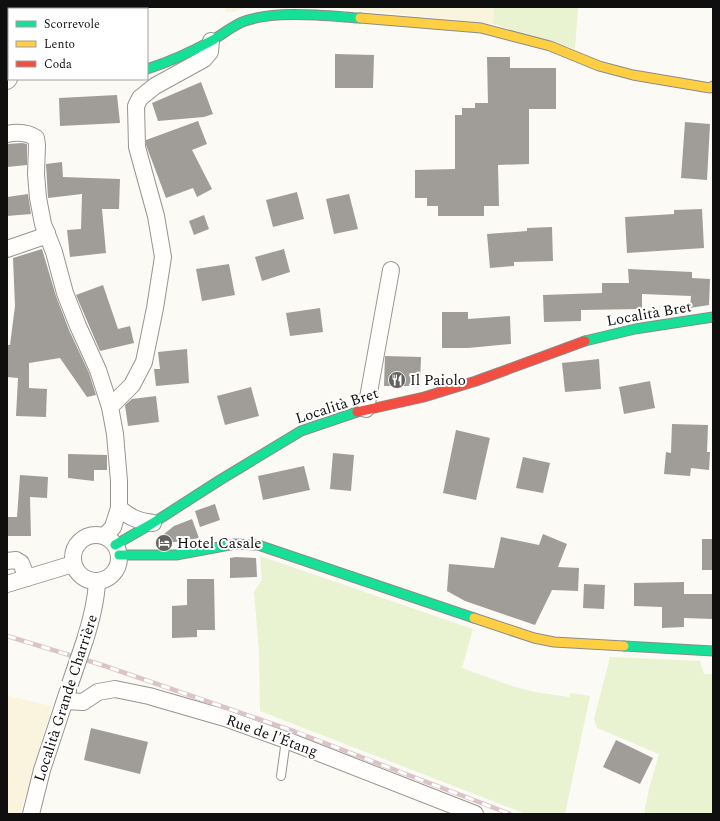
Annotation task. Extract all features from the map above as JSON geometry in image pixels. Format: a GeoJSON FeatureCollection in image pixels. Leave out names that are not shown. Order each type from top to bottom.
{"type":"FeatureCollection","features":[{"type":"Feature","properties":{"kind":"street"},"geometry":{"type":"LineString","coordinates":[[148,69],[160,65],[211,41],[244,21],[257,7]]}},
{"type":"Feature","properties":{"kind":"street"},"geometry":{"type":"LineString","coordinates":[[244,21],[270,15],[330,16],[481,28],[550,46],[599,66],[633,75],[710,88],[713,86]]}},
{"type":"Feature","properties":{"kind":"street"},"geometry":{"type":"LineString","coordinates":[[110,407],[132,385],[144,362],[155,308],[163,257],[156,216],[137,147],[136,106],[140,98],[155,86],[204,59],[210,52],[211,41]]}},
{"type":"Feature","properties":{"kind":"street"},"geometry":{"type":"LineString","coordinates":[[7,134],[24,133],[36,138],[36,174],[38,198],[43,224],[65,293],[98,370],[110,407],[115,434],[119,508],[113,527],[113,546],[119,564],[112,576],[105,580],[97,582],[89,581],[82,577],[76,571],[72,557],[74,549],[78,543],[83,538],[90,535],[98,535],[113,546],[176,555],[235,544],[258,545],[534,638],[554,642],[713,651]]}},
{"type":"Feature","properties":{"kind":"street"},"geometry":{"type":"LineString","coordinates":[[7,249],[39,238],[47,233]]}},
{"type":"Feature","properties":{"kind":"street"},"geometry":{"type":"LineString","coordinates":[[366,409],[391,270]]}},
{"type":"Feature","properties":{"kind":"street","name":"Località Bret"},"geometry":{"type":"LineString","coordinates":[[113,546],[154,523],[220,480],[301,431],[366,409],[424,397],[476,381],[585,341],[635,329],[710,317]]}},
{"type":"Feature","properties":{"kind":"street"},"geometry":{"type":"LineString","coordinates":[[119,508],[127,515],[138,521],[154,523]]}},
{"type":"Feature","properties":{"kind":"street"},"geometry":{"type":"LineString","coordinates":[[7,561],[16,560],[21,563],[27,578]]}},
{"type":"Feature","properties":{"kind":"street"},"geometry":{"type":"LineString","coordinates":[[7,584],[73,564]]}},
{"type":"Feature","properties":{"kind":"street","name":"Località Grande Charrière"},"geometry":{"type":"LineString","coordinates":[[31,814],[42,770],[85,640],[95,604],[97,582]]}},
{"type":"Feature","properties":{"kind":"street","name":"Rue de l'Étang"},"geometry":{"type":"LineString","coordinates":[[64,701],[83,702],[98,692],[115,689],[156,698],[225,718],[286,740],[475,814]]}},
{"type":"Feature","properties":{"kind":"lane"},"geometry":{"type":"LineString","coordinates":[[281,776],[286,740]]}},
{"type":"Feature","properties":{"kind":"lane","name":"Località Grande Charrière"},"geometry":{"type":"LineString","coordinates":[[31,814],[40,814]]}},
{"type":"Feature","properties":{"kind":"shaded area"},"geometry":{"type":"Polygon","coordinates":[[[225,7],[246,7],[235,12],[226,12],[225,7]]]}},
{"type":"Feature","properties":{"kind":"shaded area"},"geometry":{"type":"Polygon","coordinates":[[[328,7],[494,7],[493,24],[328,7]]]}},
{"type":"Feature","properties":{"kind":"shaded area"},"geometry":{"type":"Polygon","coordinates":[[[7,696],[52,706],[20,814],[7,814],[7,696]]]}},
{"type":"Feature","properties":{"kind":"green space"},"geometry":{"type":"Polygon","coordinates":[[[494,7],[578,7],[575,49],[493,24],[494,7]]]}},
{"type":"Feature","properties":{"kind":"green space"},"geometry":{"type":"Polygon","coordinates":[[[260,556],[473,629],[462,668],[512,686],[534,692],[570,697],[570,693],[590,696],[565,814],[526,814],[260,711],[259,652],[254,592],[262,580],[260,556]]]}},
{"type":"Feature","properties":{"kind":"green space"},"geometry":{"type":"Polygon","coordinates":[[[610,657],[700,661],[704,674],[713,674],[713,814],[644,814],[649,789],[659,754],[597,728],[594,719],[610,657]]]}},
{"type":"Feature","properties":{"kind":"building"},"geometry":{"type":"Polygon","coordinates":[[[335,54],[374,55],[373,88],[335,88],[335,54]]]}},
{"type":"Feature","properties":{"kind":"building"},"geometry":{"type":"Polygon","coordinates":[[[487,57],[510,57],[510,68],[556,68],[556,109],[529,109],[529,164],[498,165],[499,206],[484,206],[484,216],[438,216],[438,206],[427,206],[427,198],[415,198],[415,170],[455,169],[455,115],[462,115],[462,108],[475,108],[475,103],[488,103],[487,57]]]}},
{"type":"Feature","properties":{"kind":"building"},"geometry":{"type":"Polygon","coordinates":[[[201,82],[213,114],[204,117],[158,121],[152,103],[201,82]]]}},
{"type":"Feature","properties":{"kind":"building"},"geometry":{"type":"Polygon","coordinates":[[[117,95],[120,123],[60,126],[59,98],[117,95]]]}},
{"type":"Feature","properties":{"kind":"building"},"geometry":{"type":"Polygon","coordinates":[[[198,121],[207,144],[192,150],[212,189],[197,197],[193,188],[166,198],[146,145],[146,140],[198,121]]]}},
{"type":"Feature","properties":{"kind":"building"},"geometry":{"type":"Polygon","coordinates":[[[685,122],[710,124],[707,180],[681,178],[685,122]]]}},
{"type":"Feature","properties":{"kind":"building"},"geometry":{"type":"Polygon","coordinates":[[[7,144],[27,144],[27,165],[7,167],[7,144]]]}},
{"type":"Feature","properties":{"kind":"building"},"geometry":{"type":"Polygon","coordinates":[[[62,162],[63,177],[120,179],[119,209],[102,209],[106,253],[70,257],[67,230],[81,229],[82,194],[48,198],[46,164],[62,162]]]}},
{"type":"Feature","properties":{"kind":"building"},"geometry":{"type":"Polygon","coordinates":[[[297,192],[304,219],[273,227],[266,200],[297,192]]]}},
{"type":"Feature","properties":{"kind":"building"},"geometry":{"type":"Polygon","coordinates":[[[28,194],[31,214],[7,216],[7,197],[28,194]]]}},
{"type":"Feature","properties":{"kind":"building"},"geometry":{"type":"Polygon","coordinates":[[[349,194],[358,229],[334,234],[326,199],[349,194]]]}},
{"type":"Feature","properties":{"kind":"building"},"geometry":{"type":"Polygon","coordinates":[[[702,209],[704,248],[627,253],[625,217],[674,214],[674,210],[702,209]]]}},
{"type":"Feature","properties":{"kind":"building"},"geometry":{"type":"Polygon","coordinates":[[[204,215],[209,229],[194,235],[189,221],[204,215]]]}},
{"type":"Feature","properties":{"kind":"building"},"geometry":{"type":"Polygon","coordinates":[[[552,227],[553,261],[514,262],[514,266],[490,268],[487,234],[527,231],[527,228],[552,227]]]}},
{"type":"Feature","properties":{"kind":"building"},"geometry":{"type":"Polygon","coordinates":[[[42,249],[56,296],[69,330],[89,373],[96,395],[87,397],[60,358],[29,363],[29,388],[47,389],[46,417],[16,416],[18,378],[7,377],[7,345],[10,345],[15,306],[13,258],[42,249]]]}},
{"type":"Feature","properties":{"kind":"building"},"geometry":{"type":"Polygon","coordinates":[[[284,249],[290,272],[262,281],[255,257],[284,249]]]}},
{"type":"Feature","properties":{"kind":"building"},"geometry":{"type":"Polygon","coordinates":[[[229,264],[235,295],[202,301],[196,269],[229,264]]]}},
{"type":"Feature","properties":{"kind":"building"},"geometry":{"type":"Polygon","coordinates":[[[628,269],[692,272],[692,278],[710,279],[709,305],[690,308],[691,296],[642,294],[642,309],[581,310],[581,321],[544,322],[543,295],[602,293],[602,283],[629,283],[628,269]]]}},
{"type":"Feature","properties":{"kind":"building"},"geometry":{"type":"Polygon","coordinates":[[[103,285],[118,329],[130,326],[134,343],[100,351],[76,295],[103,285]]]}},
{"type":"Feature","properties":{"kind":"building"},"geometry":{"type":"Polygon","coordinates":[[[320,308],[323,332],[290,336],[286,313],[320,308]]]}},
{"type":"Feature","properties":{"kind":"building"},"geometry":{"type":"Polygon","coordinates":[[[442,312],[468,312],[468,319],[510,316],[511,344],[468,348],[442,348],[442,312]]]}},
{"type":"Feature","properties":{"kind":"building"},"geometry":{"type":"Polygon","coordinates":[[[187,349],[189,383],[156,386],[154,369],[160,369],[158,352],[187,349]]]}},
{"type":"Feature","properties":{"kind":"building"},"geometry":{"type":"Polygon","coordinates":[[[385,356],[421,357],[420,385],[384,386],[385,356]]]}},
{"type":"Feature","properties":{"kind":"building"},"geometry":{"type":"Polygon","coordinates":[[[599,359],[601,389],[565,392],[562,363],[599,359]]]}},
{"type":"Feature","properties":{"kind":"building"},"geometry":{"type":"Polygon","coordinates":[[[650,381],[655,408],[624,414],[619,387],[650,381]]]}},
{"type":"Feature","properties":{"kind":"building"},"geometry":{"type":"Polygon","coordinates":[[[251,387],[259,416],[225,425],[217,396],[251,387]]]}},
{"type":"Feature","properties":{"kind":"building"},"geometry":{"type":"Polygon","coordinates":[[[156,396],[159,422],[128,426],[125,405],[132,399],[156,396]]]}},
{"type":"Feature","properties":{"kind":"building"},"geometry":{"type":"Polygon","coordinates":[[[672,424],[708,425],[707,452],[710,452],[709,470],[691,468],[690,476],[664,474],[666,452],[671,453],[672,424]]]}},
{"type":"Feature","properties":{"kind":"building"},"geometry":{"type":"Polygon","coordinates":[[[456,430],[490,438],[476,500],[443,493],[456,430]]]}},
{"type":"Feature","properties":{"kind":"building"},"geometry":{"type":"Polygon","coordinates":[[[333,453],[354,455],[351,491],[330,489],[333,453]]]}},
{"type":"Feature","properties":{"kind":"building"},"geometry":{"type":"Polygon","coordinates":[[[68,454],[107,455],[107,470],[94,470],[94,481],[68,478],[68,454]]]}},
{"type":"Feature","properties":{"kind":"building"},"geometry":{"type":"Polygon","coordinates":[[[523,457],[550,463],[543,493],[516,488],[523,457]]]}},
{"type":"Feature","properties":{"kind":"building"},"geometry":{"type":"Polygon","coordinates":[[[304,466],[310,490],[263,500],[258,476],[304,466]]]}},
{"type":"Feature","properties":{"kind":"building"},"geometry":{"type":"Polygon","coordinates":[[[20,475],[48,477],[47,498],[30,497],[31,536],[7,536],[7,517],[17,517],[20,475]]]}},
{"type":"Feature","properties":{"kind":"building"},"geometry":{"type":"Polygon","coordinates":[[[215,504],[220,520],[200,527],[195,511],[215,504]]]}},
{"type":"Feature","properties":{"kind":"building"},"geometry":{"type":"Polygon","coordinates":[[[192,519],[199,538],[175,542],[160,542],[159,538],[174,526],[192,519]]]}},
{"type":"Feature","properties":{"kind":"building"},"geometry":{"type":"Polygon","coordinates":[[[543,534],[567,544],[558,567],[579,568],[578,591],[552,590],[535,625],[465,601],[447,591],[449,564],[494,568],[501,537],[539,545],[543,534]]]}},
{"type":"Feature","properties":{"kind":"building"},"geometry":{"type":"Polygon","coordinates":[[[702,539],[713,539],[713,570],[702,570],[702,539]]]}},
{"type":"Feature","properties":{"kind":"building"},"geometry":{"type":"Polygon","coordinates":[[[230,558],[256,558],[257,577],[230,578],[230,558]]]}},
{"type":"Feature","properties":{"kind":"building"},"geometry":{"type":"Polygon","coordinates":[[[187,579],[214,579],[215,630],[197,630],[197,637],[172,638],[172,606],[187,605],[187,579]]]}},
{"type":"Feature","properties":{"kind":"building"},"geometry":{"type":"Polygon","coordinates":[[[684,582],[684,594],[713,594],[713,619],[684,618],[684,627],[662,628],[662,607],[634,606],[634,583],[684,582]]]}},
{"type":"Feature","properties":{"kind":"building"},"geometry":{"type":"Polygon","coordinates":[[[584,584],[605,585],[604,609],[583,608],[584,584]]]}},
{"type":"Feature","properties":{"kind":"building"},"geometry":{"type":"Polygon","coordinates":[[[91,728],[148,742],[140,774],[84,760],[91,728]]]}},
{"type":"Feature","properties":{"kind":"building"},"geometry":{"type":"Polygon","coordinates":[[[616,740],[653,758],[640,784],[603,767],[616,740]]]}},
{"type":"Feature","properties":{"kind":"railway"},"geometry":{"type":"LineString","coordinates":[[7,636],[102,665],[296,732],[510,814]]}},
{"type":"Feature","properties":{"kind":"traffic: fast"},"geometry":{"type":"LineString","coordinates":[[148,69],[196,49],[245,21],[287,15],[318,15],[360,18]]}},
{"type":"Feature","properties":{"kind":"traffic: fast"},"geometry":{"type":"LineString","coordinates":[[585,341],[635,329],[713,317]]}},
{"type":"Feature","properties":{"kind":"traffic: fast"},"geometry":{"type":"LineString","coordinates":[[115,545],[301,431],[357,412]]}},
{"type":"Feature","properties":{"kind":"traffic: fast"},"geometry":{"type":"LineString","coordinates":[[119,555],[176,555],[235,544],[258,545],[474,618]]}},
{"type":"Feature","properties":{"kind":"traffic: fast"},"geometry":{"type":"LineString","coordinates":[[624,646],[713,651]]}},
{"type":"Feature","properties":{"kind":"traffic: slow"},"geometry":{"type":"LineString","coordinates":[[360,18],[481,28],[550,46],[599,66],[633,75],[710,88],[713,86]]}},
{"type":"Feature","properties":{"kind":"traffic: slow"},"geometry":{"type":"LineString","coordinates":[[474,618],[534,638],[554,642],[624,646]]}},
{"type":"Feature","properties":{"kind":"traffic: jam"},"geometry":{"type":"LineString","coordinates":[[357,412],[424,397],[476,381],[585,341]]}},
{"type":"Feature","properties":{"kind":"place","name":"Il Paiolo"},"geometry":{"type":"Point","coordinates":[397,380]}},
{"type":"Feature","properties":{"kind":"place","name":"Hotel Casale"},"geometry":{"type":"Point","coordinates":[164,543]}}]}
